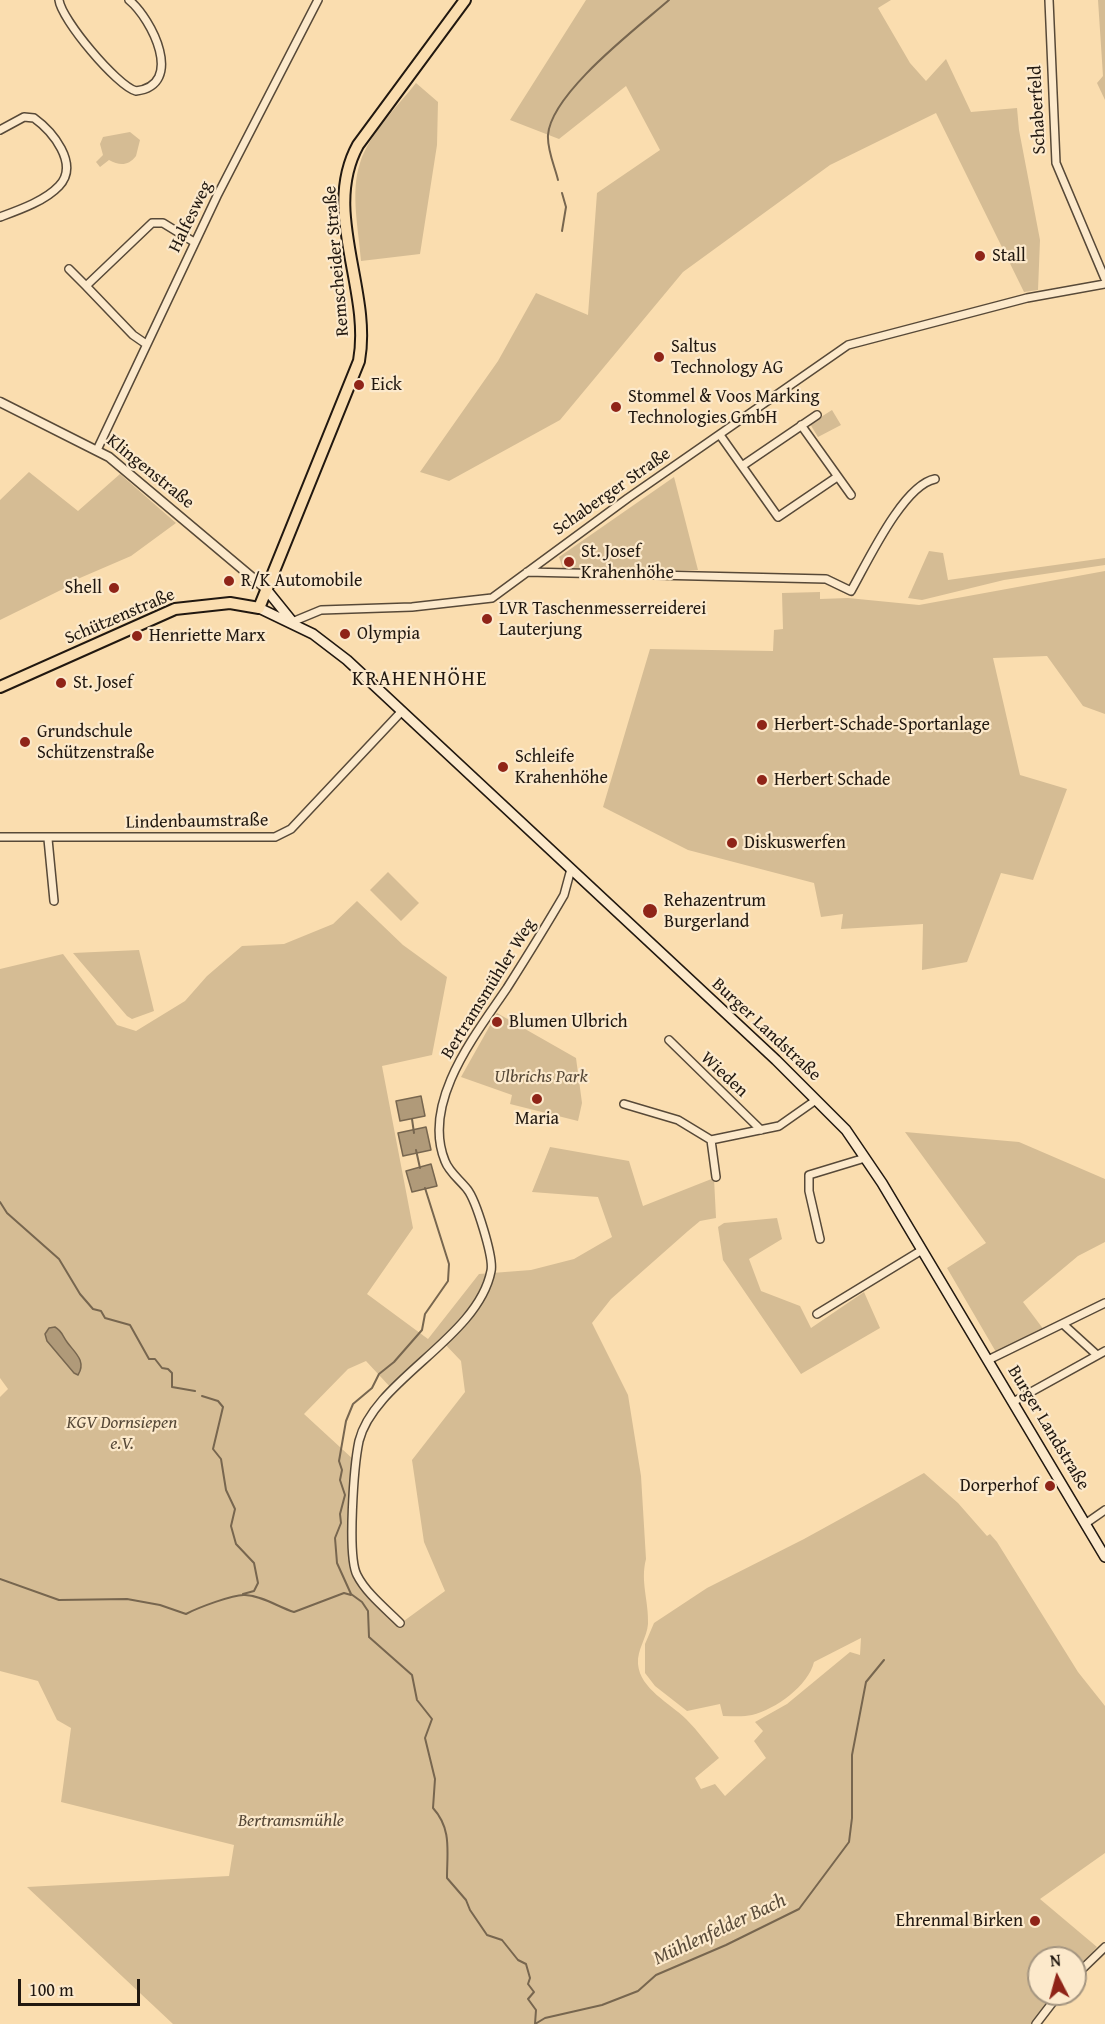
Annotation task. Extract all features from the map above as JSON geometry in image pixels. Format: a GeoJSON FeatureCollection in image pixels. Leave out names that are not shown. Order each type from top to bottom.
{"type":"FeatureCollection","features":[{"type":"Feature","properties":{"kind":"main road","name":"Remscheider Straße"},"geometry":{"type":"LineString","coordinates":[[259,608],[359,361],[361,328],[344,194],[348,165],[358,145],[378,116],[465,0]]}},
{"type":"Feature","properties":{"kind":"main road","name":"Burger Landstraße"},"geometry":{"type":"LineString","coordinates":[[266,589],[292,622]]}},
{"type":"Feature","properties":{"kind":"main road","name":"Schützenstraße"},"geometry":{"type":"LineString","coordinates":[[0,687],[175,609],[230,603],[259,608]]}},
{"type":"Feature","properties":{"kind":"main road","name":"Burger Landstraße"},"geometry":{"type":"LineString","coordinates":[[259,608],[292,622],[336,651],[571,869],[846,1130],[922,1250],[1105,1557]]}},
{"type":"Feature","properties":{"kind":"street"},"geometry":{"type":"LineString","coordinates":[[59,0],[66,19],[121,83],[136,91],[150,88],[158,80],[160,56],[146,18],[129,0]]}},
{"type":"Feature","properties":{"kind":"street","name":"Halfesweg"},"geometry":{"type":"LineString","coordinates":[[97,450],[194,242],[318,0]]}},
{"type":"Feature","properties":{"kind":"street","name":"Schaberfeld"},"geometry":{"type":"LineString","coordinates":[[1049,0],[1056,163],[1105,282]]}},
{"type":"Feature","properties":{"kind":"street"},"geometry":{"type":"LineString","coordinates":[[0,130],[24,117],[34,118],[58,143],[65,168],[63,180],[58,187],[33,203],[0,217]]}},
{"type":"Feature","properties":{"kind":"street"},"geometry":{"type":"LineString","coordinates":[[86,286],[152,223],[163,223],[194,242]]}},
{"type":"Feature","properties":{"kind":"street"},"geometry":{"type":"LineString","coordinates":[[69,269],[133,335],[146,344]]}},
{"type":"Feature","properties":{"kind":"street","name":"Schaberger Straße"},"geometry":{"type":"LineString","coordinates":[[292,622],[321,610],[412,607],[487,600],[848,345],[1027,298],[1105,282]]}},
{"type":"Feature","properties":{"kind":"street","name":"Klingenstraße"},"geometry":{"type":"LineString","coordinates":[[0,402],[97,450],[145,486],[266,589]]}},
{"type":"Feature","properties":{"kind":"street"},"geometry":{"type":"LineString","coordinates":[[742,466],[817,415]]}},
{"type":"Feature","properties":{"kind":"street"},"geometry":{"type":"LineString","coordinates":[[801,425],[850,495]]}},
{"type":"Feature","properties":{"kind":"street"},"geometry":{"type":"LineString","coordinates":[[720,435],[778,517],[837,477]]}},
{"type":"Feature","properties":{"kind":"street"},"geometry":{"type":"LineString","coordinates":[[527,572],[826,579],[851,591],[884,533],[906,501],[923,484],[935,479]]}},
{"type":"Feature","properties":{"kind":"street","name":"Lindenbaumstraße"},"geometry":{"type":"LineString","coordinates":[[0,837],[48,839],[262,838],[281,834],[291,829],[402,711]]}},
{"type":"Feature","properties":{"kind":"street"},"geometry":{"type":"LineString","coordinates":[[48,839],[54,901]]}},
{"type":"Feature","properties":{"kind":"street","name":"Bertramsmühler Weg"},"geometry":{"type":"LineString","coordinates":[[399,1623],[360,1581],[354,1568],[352,1549],[358,1441],[375,1409],[453,1332],[476,1305],[491,1273],[484,1229],[472,1197],[446,1165],[443,1157],[439,1138],[440,1117],[447,1090],[465,1050],[562,899],[571,869]]}},
{"type":"Feature","properties":{"kind":"street","name":"Wieden"},"geometry":{"type":"LineString","coordinates":[[669,1040],[761,1130]]}},
{"type":"Feature","properties":{"kind":"street"},"geometry":{"type":"LineString","coordinates":[[624,1104],[678,1120],[711,1140],[761,1130],[786,1122],[816,1100]]}},
{"type":"Feature","properties":{"kind":"street"},"geometry":{"type":"LineString","coordinates":[[711,1140],[716,1178]]}},
{"type":"Feature","properties":{"kind":"street"},"geometry":{"type":"LineString","coordinates":[[820,1239],[809,1191],[809,1175],[865,1158]]}},
{"type":"Feature","properties":{"kind":"street"},"geometry":{"type":"LineString","coordinates":[[817,1314],[922,1250]]}},
{"type":"Feature","properties":{"kind":"street"},"geometry":{"type":"LineString","coordinates":[[988,1360],[1105,1303]]}},
{"type":"Feature","properties":{"kind":"street"},"geometry":{"type":"LineString","coordinates":[[1064,1324],[1097,1355]]}},
{"type":"Feature","properties":{"kind":"street"},"geometry":{"type":"LineString","coordinates":[[1013,1402],[1105,1351]]}},
{"type":"Feature","properties":{"kind":"street"},"geometry":{"type":"LineString","coordinates":[[1085,1524],[1105,1510]]}},
{"type":"Feature","properties":{"kind":"street"},"geometry":{"type":"LineString","coordinates":[[1087,1964],[1105,1947]]}},
{"type":"Feature","properties":{"kind":"street"},"geometry":{"type":"LineString","coordinates":[[1036,2024],[1050,2006]]}},
{"type":"Feature","properties":{"kind":"green space"},"geometry":{"type":"Polygon","coordinates":[[[586,0],[891,0],[878,8],[910,63],[926,81],[946,59],[971,112],[1017,108],[1019,130],[1040,240],[1038,290],[1024,292],[936,113],[830,165],[683,272],[560,420],[449,481],[420,472],[498,361],[536,293],[588,315],[597,193],[660,150],[626,86],[559,139],[510,120],[586,0]]]}},
{"type":"Feature","properties":{"kind":"green space"},"geometry":{"type":"Polygon","coordinates":[[[1098,0],[1105,0],[1105,100],[1097,83],[1103,76],[1098,0]]]}},
{"type":"Feature","properties":{"kind":"green space"},"geometry":{"type":"Polygon","coordinates":[[[416,83],[438,102],[437,145],[420,254],[361,261],[355,199],[360,163],[377,131],[416,83]]]}},
{"type":"Feature","properties":{"kind":"green space"},"geometry":{"type":"Polygon","coordinates":[[[130,132],[140,140],[136,156],[127,163],[120,164],[109,160],[100,167],[96,162],[103,155],[100,144],[103,137],[130,132]]]}},
{"type":"Feature","properties":{"kind":"green space"},"geometry":{"type":"Polygon","coordinates":[[[832,410],[841,425],[818,437],[810,424],[832,410]]]}},
{"type":"Feature","properties":{"kind":"green space"},"geometry":{"type":"Polygon","coordinates":[[[29,472],[78,511],[120,474],[176,523],[131,556],[66,584],[67,587],[0,620],[0,500],[29,472]]]}},
{"type":"Feature","properties":{"kind":"green space"},"geometry":{"type":"Polygon","coordinates":[[[674,477],[698,570],[564,572],[559,557],[674,477]]]}},
{"type":"Feature","properties":{"kind":"green space"},"geometry":{"type":"Polygon","coordinates":[[[929,551],[943,553],[948,580],[1105,558],[1105,565],[1004,580],[922,600],[908,598],[929,551]]]}},
{"type":"Feature","properties":{"kind":"green space"},"geometry":{"type":"Polygon","coordinates":[[[1105,571],[1105,714],[1083,706],[1047,656],[993,658],[1020,775],[1067,789],[1033,880],[1001,873],[967,962],[922,970],[923,924],[841,929],[843,914],[821,917],[814,883],[688,850],[603,807],[650,649],[773,651],[774,630],[783,629],[782,593],[820,592],[820,599],[848,598],[919,605],[1105,571]]]}},
{"type":"Feature","properties":{"kind":"green space"},"geometry":{"type":"Polygon","coordinates":[[[388,872],[419,903],[401,921],[370,890],[388,872]]]}},
{"type":"Feature","properties":{"kind":"green space"},"geometry":{"type":"Polygon","coordinates":[[[357,901],[403,945],[447,977],[432,1055],[382,1066],[413,1228],[367,1294],[428,1339],[479,1274],[531,1270],[574,1259],[612,1237],[598,1197],[532,1192],[550,1147],[629,1161],[643,1206],[714,1178],[716,1218],[700,1221],[688,1231],[611,1299],[592,1323],[628,1395],[641,1476],[646,1559],[644,1584],[648,1624],[638,1659],[640,1673],[650,1688],[686,1719],[719,1758],[695,1778],[701,1789],[715,1784],[725,1796],[766,1758],[754,1741],[763,1731],[755,1722],[787,1704],[850,1652],[860,1655],[861,1638],[814,1662],[811,1671],[798,1688],[771,1708],[749,1716],[723,1716],[720,1704],[687,1711],[655,1686],[645,1673],[645,1644],[654,1623],[707,1588],[804,1539],[924,1473],[958,1503],[987,1536],[990,1534],[997,1542],[1078,1672],[1105,1706],[1105,1853],[1040,1899],[1097,1947],[1087,1959],[1087,1946],[1027,1946],[1027,2006],[1047,2006],[1031,2024],[173,2024],[27,1887],[229,1876],[234,1845],[61,1802],[71,1728],[57,1720],[38,1681],[0,1671],[0,1397],[8,1389],[0,1378],[0,969],[63,954],[117,1025],[136,1031],[185,1001],[207,976],[242,946],[284,944],[333,924],[357,901]],[[442,1341],[392,1389],[366,1361],[348,1369],[304,1414],[354,1460],[348,1533],[349,1562],[355,1579],[366,1594],[397,1626],[445,1591],[424,1542],[412,1460],[465,1392],[461,1361],[442,1341]]]}},
{"type":"Feature","properties":{"kind":"green space"},"geometry":{"type":"Polygon","coordinates":[[[139,950],[154,1011],[132,1019],[73,953],[139,950]]]}},
{"type":"Feature","properties":{"kind":"green space","name":"Ulbrichs Park"},"geometry":{"type":"Polygon","coordinates":[[[497,1013],[576,1058],[582,1103],[578,1121],[510,1104],[512,1095],[461,1077],[497,1013]]]}},
{"type":"Feature","properties":{"kind":"green space"},"geometry":{"type":"Polygon","coordinates":[[[905,1132],[1019,1142],[1105,1179],[1105,1242],[1078,1256],[1023,1302],[1044,1330],[996,1352],[947,1268],[986,1243],[905,1132]]]}},
{"type":"Feature","properties":{"kind":"green space"},"geometry":{"type":"Polygon","coordinates":[[[777,1218],[782,1239],[749,1259],[761,1291],[800,1306],[811,1328],[864,1292],[880,1328],[801,1374],[723,1260],[718,1227],[724,1223],[777,1218]]]}},
{"type":"Feature","properties":{"kind":"shaded area"},"geometry":{"type":"Polygon","coordinates":[[[421,1096],[425,1116],[400,1121],[396,1101],[421,1096]]]}},
{"type":"Feature","properties":{"kind":"shaded area"},"geometry":{"type":"Polygon","coordinates":[[[426,1127],[431,1150],[403,1156],[398,1133],[426,1127]]]}},
{"type":"Feature","properties":{"kind":"shaded area"},"geometry":{"type":"Polygon","coordinates":[[[431,1164],[437,1186],[412,1192],[406,1171],[431,1164]]]}},
{"type":"Feature","properties":{"kind":"shaded area"},"geometry":{"type":"Polygon","coordinates":[[[55,1327],[61,1332],[80,1361],[78,1375],[47,1341],[45,1334],[49,1328],[55,1327]]]}},
{"type":"Feature","properties":{"kind":"waterway"},"geometry":{"type":"LineString","coordinates":[[558,180],[548,135],[553,118],[564,100],[598,62],[669,0]]}},
{"type":"Feature","properties":{"kind":"waterway"},"geometry":{"type":"LineString","coordinates":[[562,193],[566,207],[562,231]]}},
{"type":"Feature","properties":{"kind":"waterway"},"geometry":{"type":"LineString","coordinates":[[412,1119],[414,1133]]}},
{"type":"Feature","properties":{"kind":"waterway"},"geometry":{"type":"LineString","coordinates":[[416,1150],[420,1168]]}},
{"type":"Feature","properties":{"kind":"waterway"},"geometry":{"type":"LineString","coordinates":[[425,1188],[449,1264],[448,1281],[425,1314],[422,1330],[394,1362],[379,1374],[372,1388],[353,1404],[346,1421],[339,1461],[342,1470],[340,1480],[345,1495],[340,1514],[341,1523],[335,1538],[337,1563],[351,1594],[362,1602],[368,1611],[369,1637],[412,1675],[417,1700],[432,1719],[425,1738],[435,1779],[433,1808],[446,1832],[447,1878],[466,1900],[487,1935],[502,1940],[518,1960],[526,1964],[530,1978],[528,1984],[534,1992],[528,1999],[536,2010],[535,2024]]}},
{"type":"Feature","properties":{"kind":"waterway"},"geometry":{"type":"LineString","coordinates":[[0,1202],[7,1213],[59,1259],[80,1294],[93,1309],[101,1311],[105,1318],[130,1325],[149,1359],[155,1359],[162,1368],[172,1373],[172,1387],[195,1391]]}},
{"type":"Feature","properties":{"kind":"waterway"},"geometry":{"type":"LineString","coordinates":[[202,1396],[218,1401],[223,1407],[213,1449],[221,1459],[226,1490],[235,1509],[231,1526],[236,1544],[254,1563],[258,1583],[254,1591],[243,1594]]}},
{"type":"Feature","properties":{"kind":"waterway"},"geometry":{"type":"LineString","coordinates":[[0,1579],[59,1600],[127,1599],[160,1605],[186,1614],[240,1595],[258,1597],[294,1612],[344,1593],[351,1595]]}},
{"type":"Feature","properties":{"kind":"waterway","name":"Mühlenfelder Bach"},"geometry":{"type":"LineString","coordinates":[[535,2024],[545,2018],[602,2005],[638,1991],[656,1975],[726,1945],[799,1909],[849,1842],[852,1818],[852,1755],[866,1682],[884,1660]]}},
{"type":"Feature","properties":{"kind":"place","name":"Stall"},"geometry":{"type":"Point","coordinates":[980,256]}},
{"type":"Feature","properties":{"kind":"place","name":"Saltus Technology AG"},"geometry":{"type":"Point","coordinates":[659,357]}},
{"type":"Feature","properties":{"kind":"place","name":"Eick"},"geometry":{"type":"Point","coordinates":[359,385]}},
{"type":"Feature","properties":{"kind":"place","name":"Stommel & Voos Marking Technologies GmbH"},"geometry":{"type":"Point","coordinates":[616,407]}},
{"type":"Feature","properties":{"kind":"place","name":"St. Josef Krahenhöhe"},"geometry":{"type":"Point","coordinates":[569,562]}},
{"type":"Feature","properties":{"kind":"place","name":"R/K Automobile"},"geometry":{"type":"Point","coordinates":[229,581]}},
{"type":"Feature","properties":{"kind":"place","name":"Shell"},"geometry":{"type":"Point","coordinates":[114,588]}},
{"type":"Feature","properties":{"kind":"place","name":"LVR Taschenmesserreiderei Lauterjung"},"geometry":{"type":"Point","coordinates":[487,619]}},
{"type":"Feature","properties":{"kind":"place","name":"Olympia"},"geometry":{"type":"Point","coordinates":[345,634]}},
{"type":"Feature","properties":{"kind":"place","name":"Henriette Marx"},"geometry":{"type":"Point","coordinates":[137,636]}},
{"type":"Feature","properties":{"kind":"place","name":"St. Josef"},"geometry":{"type":"Point","coordinates":[61,683]}},
{"type":"Feature","properties":{"kind":"place","name":"Herbert-Schade-Sportanlage"},"geometry":{"type":"Point","coordinates":[762,725]}},
{"type":"Feature","properties":{"kind":"place","name":"Grundschule Schützenstraße"},"geometry":{"type":"Point","coordinates":[25,742]}},
{"type":"Feature","properties":{"kind":"place","name":"Schleife Krahenhöhe"},"geometry":{"type":"Point","coordinates":[503,767]}},
{"type":"Feature","properties":{"kind":"place","name":"Herbert Schade"},"geometry":{"type":"Point","coordinates":[762,780]}},
{"type":"Feature","properties":{"kind":"place","name":"Diskuswerfen"},"geometry":{"type":"Point","coordinates":[732,843]}},
{"type":"Feature","properties":{"kind":"place","name":"Rehazentrum Burgerland"},"geometry":{"type":"Point","coordinates":[650,911]}},
{"type":"Feature","properties":{"kind":"place","name":"Blumen Ulbrich"},"geometry":{"type":"Point","coordinates":[497,1022]}},
{"type":"Feature","properties":{"kind":"place","name":"Maria"},"geometry":{"type":"Point","coordinates":[537,1099]}},
{"type":"Feature","properties":{"kind":"place","name":"Dorperhof"},"geometry":{"type":"Point","coordinates":[1050,1486]}},
{"type":"Feature","properties":{"kind":"place","name":"Ehrenmal Birken"},"geometry":{"type":"Point","coordinates":[1035,1921]}},
{"type":"Feature","properties":{"kind":"district","name":"KRAHENHÖHE"},"geometry":{"type":"Point","coordinates":[420,680]}},
{"type":"Feature","properties":{"kind":"park label","name":"KGV Dornsiepen e.V."},"geometry":{"type":"Point","coordinates":[122,1433]}},
{"type":"Feature","properties":{"kind":"park label","name":"Bertramsmühle"},"geometry":{"type":"Point","coordinates":[291,1821]}}]}
